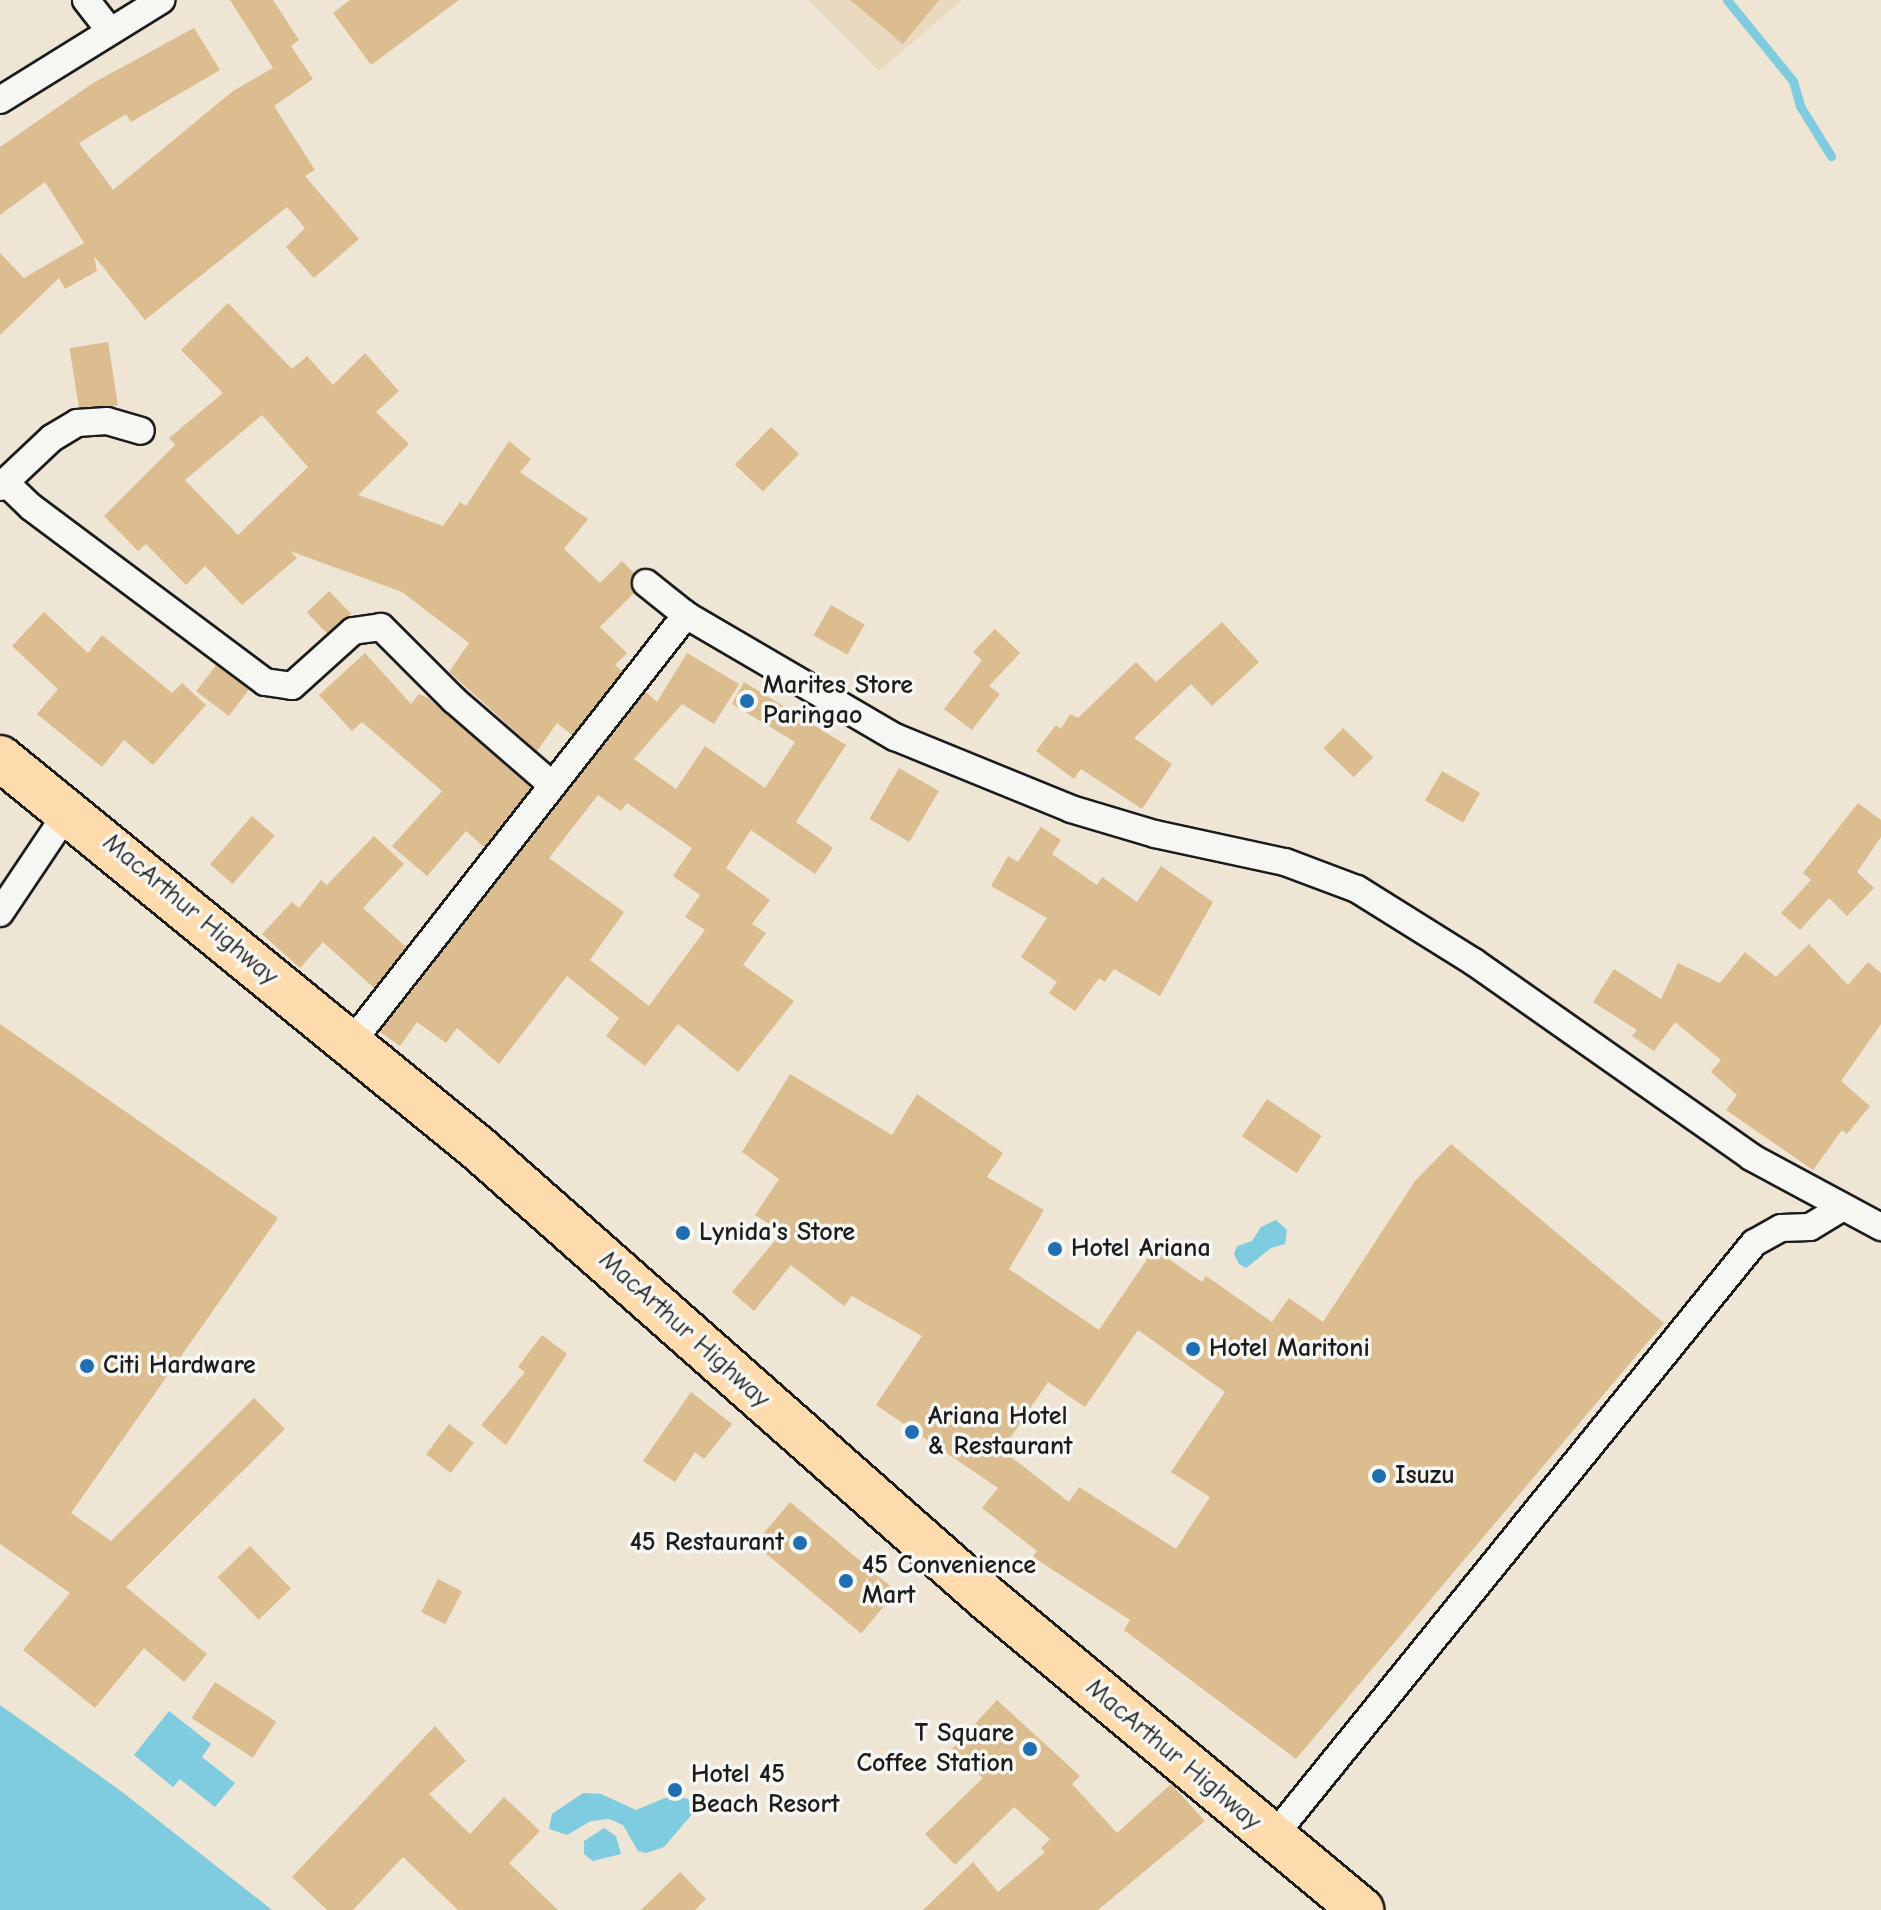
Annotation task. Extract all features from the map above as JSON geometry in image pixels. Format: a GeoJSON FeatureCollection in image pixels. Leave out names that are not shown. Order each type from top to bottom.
{"type":"FeatureCollection","features":[{"type":"Feature","properties":{"kind":"highway","name":"MacArthur Highway"},"geometry":{"type":"LineString","coordinates":[[0,758],[69,810],[479,1149],[988,1599],[1361,1910]]}},
{"type":"Feature","properties":{"kind":"street"},"geometry":{"type":"LineString","coordinates":[[86,0],[110,31]]}},
{"type":"Feature","properties":{"kind":"street"},"geometry":{"type":"LineString","coordinates":[[0,100],[161,0]]}},
{"type":"Feature","properties":{"kind":"street"},"geometry":{"type":"LineString","coordinates":[[141,431],[107,421],[77,423],[52,438],[3,484],[265,682],[292,686],[353,631],[381,627],[454,700],[552,785]]}},
{"type":"Feature","properties":{"kind":"street"},"geometry":{"type":"LineString","coordinates":[[646,583],[686,615],[895,737],[1071,809],[1155,834],[1285,862],[1357,889],[1474,962],[1751,1157],[1840,1209],[1881,1227]]}},
{"type":"Feature","properties":{"kind":"street"},"geometry":{"type":"LineString","coordinates":[[351,1043],[686,615]]}},
{"type":"Feature","properties":{"kind":"street"},"geometry":{"type":"LineString","coordinates":[[0,913],[69,810]]}},
{"type":"Feature","properties":{"kind":"street"},"geometry":{"type":"LineString","coordinates":[[1272,1838],[1754,1243],[1781,1228],[1810,1227],[1840,1209]]}},
{"type":"Feature","properties":{"kind":"shaded area"},"geometry":{"type":"Polygon","coordinates":[[[809,0],[962,0],[879,71],[809,0]]]}},
{"type":"Feature","properties":{"kind":"water"},"geometry":{"type":"Polygon","coordinates":[[[1276,1220],[1287,1230],[1285,1244],[1271,1248],[1246,1268],[1239,1264],[1234,1254],[1237,1246],[1252,1241],[1261,1227],[1276,1220]]]}},
{"type":"Feature","properties":{"kind":"water"},"geometry":{"type":"Polygon","coordinates":[[[0,1705],[121,1791],[272,1910],[0,1910],[0,1705]]]}},
{"type":"Feature","properties":{"kind":"water"},"geometry":{"type":"Polygon","coordinates":[[[169,1711],[211,1744],[202,1757],[235,1783],[215,1807],[180,1779],[173,1787],[134,1755],[169,1711]]]}},
{"type":"Feature","properties":{"kind":"water"},"geometry":{"type":"Polygon","coordinates":[[[583,1793],[601,1794],[636,1810],[672,1795],[688,1799],[694,1812],[664,1847],[646,1853],[638,1851],[623,1825],[609,1819],[591,1821],[567,1835],[549,1829],[552,1814],[583,1793]]]}},
{"type":"Feature","properties":{"kind":"water"},"geometry":{"type":"Polygon","coordinates":[[[604,1828],[616,1836],[621,1854],[593,1861],[584,1854],[584,1841],[604,1828]]]}},
{"type":"Feature","properties":{"kind":"building"},"geometry":{"type":"Polygon","coordinates":[[[230,0],[273,0],[299,40],[291,46],[313,79],[274,106],[315,170],[305,176],[359,239],[314,278],[286,247],[305,228],[287,207],[145,320],[94,256],[97,271],[65,289],[59,278],[0,335],[0,253],[24,278],[84,243],[45,182],[0,215],[0,147],[93,83],[194,28],[220,70],[131,122],[126,114],[79,143],[113,190],[233,91],[273,68],[230,0]]]}},
{"type":"Feature","properties":{"kind":"building"},"geometry":{"type":"Polygon","coordinates":[[[350,0],[459,0],[371,65],[333,13],[350,0]]]}},
{"type":"Feature","properties":{"kind":"building"},"geometry":{"type":"Polygon","coordinates":[[[850,0],[939,0],[903,44],[850,0]]]}},
{"type":"Feature","properties":{"kind":"building"},"geometry":{"type":"Polygon","coordinates":[[[228,303],[292,369],[307,356],[333,385],[365,353],[399,391],[376,412],[409,444],[358,495],[443,526],[460,502],[466,506],[509,441],[531,459],[520,472],[588,519],[564,549],[600,583],[622,561],[634,573],[634,593],[600,627],[627,653],[615,665],[622,671],[572,735],[557,723],[537,751],[449,672],[469,643],[402,592],[290,551],[297,558],[242,605],[205,566],[186,585],[146,544],[138,551],[104,516],[175,445],[169,438],[223,393],[181,350],[228,303]],[[262,415],[185,480],[238,535],[308,467],[262,415]]]}},
{"type":"Feature","properties":{"kind":"building"},"geometry":{"type":"Polygon","coordinates":[[[108,342],[118,405],[79,411],[69,348],[108,342]]]}},
{"type":"Feature","properties":{"kind":"building"},"geometry":{"type":"Polygon","coordinates":[[[771,427],[799,454],[763,491],[735,464],[771,427]]]}},
{"type":"Feature","properties":{"kind":"building"},"geometry":{"type":"Polygon","coordinates":[[[329,591],[351,614],[329,636],[307,613],[329,591]]]}},
{"type":"Feature","properties":{"kind":"building"},"geometry":{"type":"Polygon","coordinates":[[[831,605],[865,624],[847,655],[814,635],[831,605]]]}},
{"type":"Feature","properties":{"kind":"building"},"geometry":{"type":"Polygon","coordinates":[[[44,612],[88,653],[102,635],[172,693],[182,683],[206,705],[153,765],[124,740],[102,767],[37,714],[58,689],[12,646],[44,612]]]}},
{"type":"Feature","properties":{"kind":"building"},"geometry":{"type":"Polygon","coordinates":[[[1222,622],[1259,662],[1212,706],[1191,684],[1134,738],[1172,764],[1142,809],[1081,769],[1074,779],[1036,751],[1056,725],[1061,729],[1070,714],[1078,718],[1136,662],[1156,682],[1222,622]]]}},
{"type":"Feature","properties":{"kind":"building"},"geometry":{"type":"Polygon","coordinates":[[[995,629],[1020,653],[989,686],[1000,694],[972,730],[944,709],[982,660],[973,652],[995,629]]]}},
{"type":"Feature","properties":{"kind":"building"},"geometry":{"type":"Polygon","coordinates":[[[365,653],[411,704],[419,694],[430,699],[531,788],[484,847],[466,831],[427,876],[392,846],[442,791],[362,722],[352,731],[319,695],[365,653]]]}},
{"type":"Feature","properties":{"kind":"building"},"geometry":{"type":"Polygon","coordinates":[[[687,653],[739,684],[714,724],[682,704],[634,759],[676,789],[705,746],[765,788],[795,742],[732,704],[744,682],[846,745],[796,822],[833,848],[815,874],[751,830],[726,868],[770,900],[752,924],[766,933],[743,965],[794,1001],[738,1072],[678,1024],[645,1066],[606,1036],[619,1018],[567,976],[499,1064],[457,1028],[446,1043],[417,1022],[400,1046],[380,1032],[646,692],[657,702],[687,653]],[[598,795],[549,858],[624,912],[590,960],[649,1006],[705,930],[685,917],[700,895],[673,876],[692,848],[627,803],[621,811],[598,795]]]}},
{"type":"Feature","properties":{"kind":"building"},"geometry":{"type":"Polygon","coordinates":[[[216,665],[249,690],[229,716],[196,691],[216,665]]]}},
{"type":"Feature","properties":{"kind":"building"},"geometry":{"type":"Polygon","coordinates":[[[1343,728],[1373,757],[1354,777],[1324,748],[1343,728]]]}},
{"type":"Feature","properties":{"kind":"building"},"geometry":{"type":"Polygon","coordinates":[[[899,768],[939,791],[909,842],[870,819],[899,768]]]}},
{"type":"Feature","properties":{"kind":"building"},"geometry":{"type":"Polygon","coordinates":[[[1442,771],[1480,793],[1463,822],[1425,800],[1442,771]]]}},
{"type":"Feature","properties":{"kind":"building"},"geometry":{"type":"Polygon","coordinates":[[[1858,803],[1881,820],[1881,837],[1857,872],[1874,888],[1847,916],[1829,898],[1800,930],[1781,913],[1811,880],[1803,873],[1858,803]]]}},
{"type":"Feature","properties":{"kind":"building"},"geometry":{"type":"Polygon","coordinates":[[[252,816],[275,836],[233,884],[210,864],[252,816]]]}},
{"type":"Feature","properties":{"kind":"building"},"geometry":{"type":"Polygon","coordinates":[[[1041,827],[1061,840],[1052,854],[1097,885],[1102,877],[1137,902],[1161,866],[1213,902],[1160,996],[1114,969],[1105,982],[1099,978],[1075,1011],[1049,993],[1057,982],[1021,957],[1047,918],[991,886],[1008,856],[1018,862],[1041,827]]]}},
{"type":"Feature","properties":{"kind":"building"},"geometry":{"type":"Polygon","coordinates":[[[374,836],[404,864],[363,908],[406,947],[374,988],[323,942],[300,968],[262,934],[292,902],[299,908],[321,880],[327,885],[374,836]]]}},
{"type":"Feature","properties":{"kind":"building"},"geometry":{"type":"Polygon","coordinates":[[[1809,944],[1848,985],[1868,962],[1881,973],[1881,1024],[1841,1081],[1870,1106],[1847,1134],[1842,1130],[1813,1170],[1726,1110],[1737,1095],[1711,1072],[1721,1060],[1675,1022],[1654,1051],[1632,1036],[1637,1030],[1593,1002],[1614,969],[1661,999],[1678,963],[1720,983],[1745,952],[1776,977],[1809,944]]]}},
{"type":"Feature","properties":{"kind":"building","name":"Citi Hardware"},"geometry":{"type":"Polygon","coordinates":[[[0,1024],[278,1218],[71,1513],[111,1541],[254,1398],[285,1429],[126,1587],[207,1654],[184,1682],[144,1648],[95,1708],[23,1650],[70,1593],[0,1544],[0,1024]]]}},
{"type":"Feature","properties":{"kind":"building"},"geometry":{"type":"Polygon","coordinates":[[[790,1074],[892,1135],[917,1094],[1003,1153],[987,1177],[1044,1210],[1009,1269],[1099,1330],[1154,1249],[1202,1282],[1206,1276],[1272,1322],[1289,1298],[1323,1322],[1415,1181],[1451,1144],[1664,1323],[1296,1759],[1124,1630],[1130,1620],[1033,1557],[1037,1551],[982,1508],[998,1488],[876,1405],[922,1336],[852,1296],[844,1306],[791,1265],[754,1311],[732,1292],[782,1232],[755,1215],[779,1179],[742,1152],[790,1074]],[[1138,1330],[1085,1407],[1048,1382],[1002,1450],[1069,1502],[1079,1487],[1176,1549],[1210,1497],[1171,1472],[1225,1392],[1138,1330]]]}},
{"type":"Feature","properties":{"kind":"building"},"geometry":{"type":"Polygon","coordinates":[[[1267,1099],[1322,1136],[1297,1173],[1242,1136],[1267,1099]]]}},
{"type":"Feature","properties":{"kind":"building"},"geometry":{"type":"Polygon","coordinates":[[[542,1335],[567,1354],[506,1445],[481,1425],[525,1372],[518,1367],[542,1335]]]}},
{"type":"Feature","properties":{"kind":"building"},"geometry":{"type":"Polygon","coordinates":[[[691,1392],[732,1424],[704,1459],[695,1452],[675,1482],[643,1461],[691,1392]]]}},
{"type":"Feature","properties":{"kind":"building"},"geometry":{"type":"Polygon","coordinates":[[[449,1424],[474,1443],[451,1473],[426,1454],[449,1424]]]}},
{"type":"Feature","properties":{"kind":"building"},"geometry":{"type":"Polygon","coordinates":[[[790,1502],[896,1591],[861,1633],[755,1544],[790,1502]]]}},
{"type":"Feature","properties":{"kind":"building"},"geometry":{"type":"Polygon","coordinates":[[[250,1546],[291,1588],[259,1620],[218,1577],[250,1546]]]}},
{"type":"Feature","properties":{"kind":"building"},"geometry":{"type":"Polygon","coordinates":[[[438,1579],[462,1591],[445,1624],[421,1612],[438,1579]]]}},
{"type":"Feature","properties":{"kind":"building"},"geometry":{"type":"Polygon","coordinates":[[[215,1682],[276,1722],[253,1758],[192,1718],[215,1682]]]}},
{"type":"Feature","properties":{"kind":"building"},"geometry":{"type":"Polygon","coordinates":[[[997,1700],[1080,1776],[1072,1784],[1117,1833],[1171,1784],[1205,1821],[1098,1910],[923,1910],[973,1862],[998,1892],[1045,1852],[1041,1848],[1050,1839],[1014,1807],[955,1865],[925,1834],[983,1778],[952,1749],[997,1700]]]}},
{"type":"Feature","properties":{"kind":"building"},"geometry":{"type":"Polygon","coordinates":[[[435,1726],[466,1761],[429,1794],[470,1834],[504,1797],[540,1831],[509,1863],[558,1910],[458,1910],[403,1857],[353,1910],[327,1910],[292,1877],[435,1726]]]}},
{"type":"Feature","properties":{"kind":"building"},"geometry":{"type":"Polygon","coordinates":[[[680,1872],[706,1899],[695,1910],[641,1910],[680,1872]]]}},
{"type":"Feature","properties":{"kind":"waterway"},"geometry":{"type":"LineString","coordinates":[[1727,0],[1793,81],[1800,106],[1831,156]]}},
{"type":"Feature","properties":{"kind":"place","name":"Marites Store Paringao"},"geometry":{"type":"Point","coordinates":[747,701]}},
{"type":"Feature","properties":{"kind":"place","name":"Lynida's Store"},"geometry":{"type":"Point","coordinates":[683,1233]}},
{"type":"Feature","properties":{"kind":"place","name":"Hotel Ariana"},"geometry":{"type":"Point","coordinates":[1055,1249]}},
{"type":"Feature","properties":{"kind":"place","name":"Hotel Maritoni"},"geometry":{"type":"Point","coordinates":[1193,1349]}},
{"type":"Feature","properties":{"kind":"place","name":"Citi Hardware"},"geometry":{"type":"Point","coordinates":[87,1366]}},
{"type":"Feature","properties":{"kind":"place","name":"Ariana Hotel & Restaurant"},"geometry":{"type":"Point","coordinates":[912,1432]}},
{"type":"Feature","properties":{"kind":"place","name":"Isuzu"},"geometry":{"type":"Point","coordinates":[1379,1476]}},
{"type":"Feature","properties":{"kind":"place","name":"45 Restaurant"},"geometry":{"type":"Point","coordinates":[800,1543]}},
{"type":"Feature","properties":{"kind":"place","name":"45 Convenience Mart"},"geometry":{"type":"Point","coordinates":[846,1581]}},
{"type":"Feature","properties":{"kind":"place","name":"T Square Coffee Station"},"geometry":{"type":"Point","coordinates":[1030,1749]}},
{"type":"Feature","properties":{"kind":"place","name":"Hotel 45 Beach Resort"},"geometry":{"type":"Point","coordinates":[675,1790]}}]}
